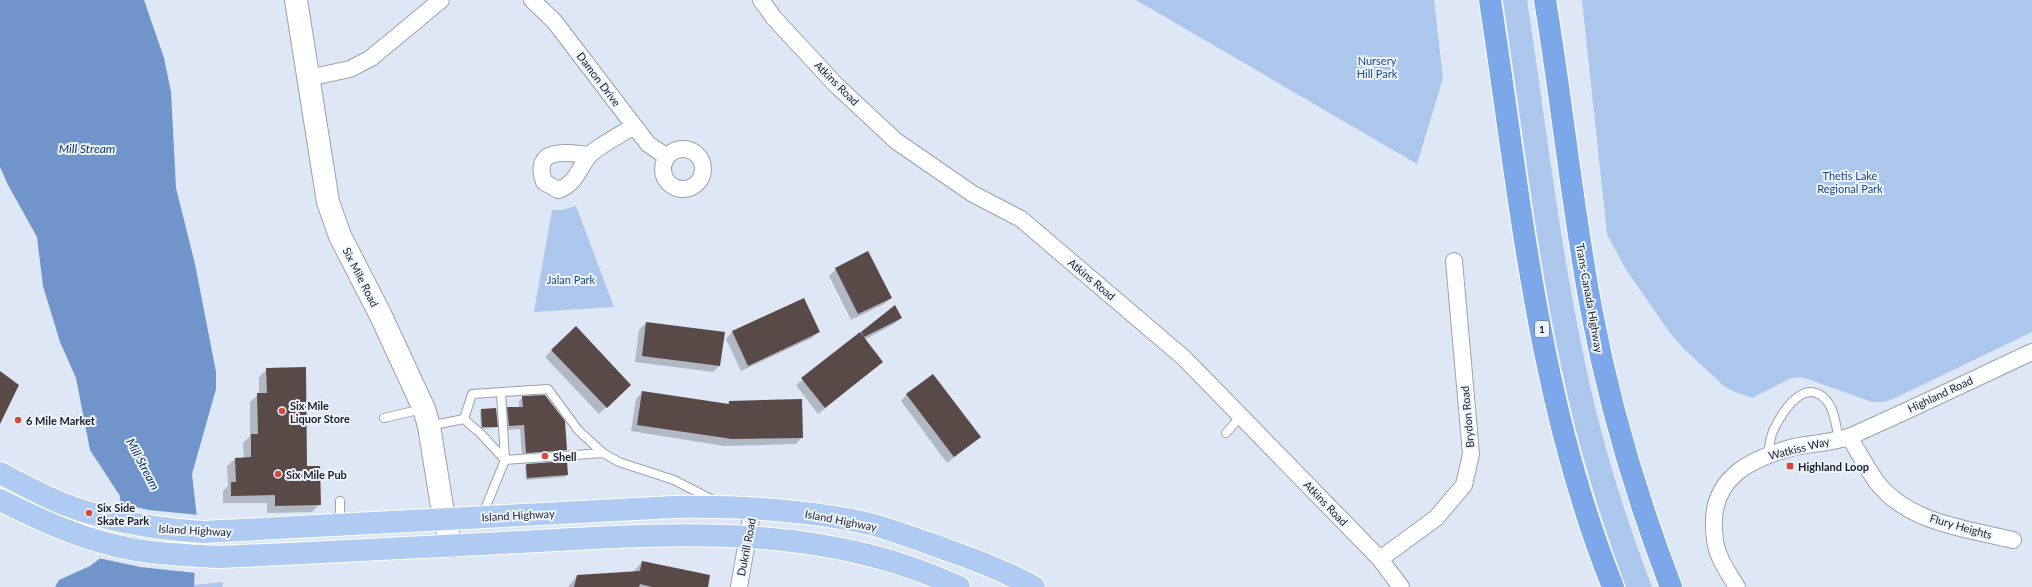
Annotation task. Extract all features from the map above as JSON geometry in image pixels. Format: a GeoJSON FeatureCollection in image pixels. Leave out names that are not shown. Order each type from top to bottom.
{"type":"FeatureCollection","features":[{"type":"Feature","properties":{"kind":"highway","name":"1"},"geometry":{"type":"LineString","coordinates":[[1490,0],[1522,217],[1554,392],[1577,480],[1613,587]]}},
{"type":"Feature","properties":{"kind":"highway","name":"Trans-Canada Highway"},"geometry":{"type":"LineString","coordinates":[[1545,0],[1584,269],[1607,384],[1642,510],[1671,587]]}},
{"type":"Feature","properties":{"kind":"main road","name":"Six Mile Road"},"geometry":{"type":"LineString","coordinates":[[296,0],[328,202],[340,236],[384,323],[426,418],[444,519],[452,546]]}},
{"type":"Feature","properties":{"kind":"main road","name":"Island Highway"},"geometry":{"type":"LineString","coordinates":[[0,473],[67,505],[124,523],[164,530],[203,532],[241,532],[444,519],[724,506],[798,512],[871,524],[965,556],[1034,587]]}},
{"type":"Feature","properties":{"kind":"main road"},"geometry":{"type":"LineString","coordinates":[[0,500],[59,527],[112,545],[145,551],[218,557],[696,534],[749,536],[793,540],[851,550],[929,573],[959,587]]}},
{"type":"Feature","properties":{"kind":"street"},"geometry":{"type":"LineString","coordinates":[[308,78],[350,69],[371,58],[441,0]]}},
{"type":"Feature","properties":{"kind":"street","name":"Damon Drive"},"geometry":{"type":"LineString","coordinates":[[532,0],[554,21],[648,144],[667,157]]}},
{"type":"Feature","properties":{"kind":"street","name":"Atkins Road"},"geometry":{"type":"LineString","coordinates":[[761,0],[774,18],[836,85],[896,141],[973,194],[1021,219],[1184,358],[1242,415],[1380,559],[1401,587]]}},
{"type":"Feature","properties":{"kind":"street"},"geometry":{"type":"LineString","coordinates":[[589,155],[634,126]]}},
{"type":"Feature","properties":{"kind":"street","name":"Brydon Road"},"geometry":{"type":"LineString","coordinates":[[1380,559],[1436,518],[1464,485],[1471,454],[1454,261]]}},
{"type":"Feature","properties":{"kind":"street","name":"Highland Road"},"geometry":{"type":"LineString","coordinates":[[1844,438],[2032,352]]}},
{"type":"Feature","properties":{"kind":"street","name":"Watkiss Way"},"geometry":{"type":"LineString","coordinates":[[1736,587],[1719,555],[1714,532],[1713,514],[1717,498],[1725,483],[1751,463],[1768,455],[1795,447],[1844,438]]}},
{"type":"Feature","properties":{"kind":"street","name":"Flury Heights"},"geometry":{"type":"LineString","coordinates":[[1844,438],[1877,482],[1904,507],[1941,523],[2013,540]]}},
{"type":"Feature","properties":{"kind":"street","name":"Dukrill Road"},"geometry":{"type":"LineString","coordinates":[[739,587],[754,508]]}},
{"type":"Feature","properties":{"kind":"lane"},"geometry":{"type":"LineString","coordinates":[[464,419],[472,394],[548,389],[578,430],[603,453],[619,462],[674,480],[724,506]]}},
{"type":"Feature","properties":{"kind":"lane"},"geometry":{"type":"LineString","coordinates":[[482,517],[505,460],[500,392]]}},
{"type":"Feature","properties":{"kind":"lane"},"geometry":{"type":"LineString","coordinates":[[1768,455],[1772,432],[1793,400],[1804,392],[1817,393],[1828,402],[1844,438]]}},
{"type":"Feature","properties":{"kind":"lane"},"geometry":{"type":"LineString","coordinates":[[1226,433],[1242,415]]}},
{"type":"Feature","properties":{"kind":"lane"},"geometry":{"type":"LineString","coordinates":[[384,418],[464,419],[482,435],[505,460]]}},
{"type":"Feature","properties":{"kind":"lane"},"geometry":{"type":"LineString","coordinates":[[505,460],[603,453]]}},
{"type":"Feature","properties":{"kind":"lane"},"geometry":{"type":"LineString","coordinates":[[340,502],[340,526]]}},
{"type":"Feature","properties":{"kind":"green space","name":"Nursery Hill Park"},"geometry":{"type":"Polygon","coordinates":[[[1136,0],[1434,0],[1443,78],[1417,164],[1136,0]]]}},
{"type":"Feature","properties":{"kind":"green space"},"geometry":{"type":"Polygon","coordinates":[[[1503,0],[1527,0],[1565,258],[1584,360],[1596,411],[1615,478],[1636,544],[1652,587],[1626,587],[1578,438],[1566,388],[1547,292],[1531,194],[1503,0]]]}},
{"type":"Feature","properties":{"kind":"green space","name":"Thetis Lake Regional Park"},"geometry":{"type":"Polygon","coordinates":[[[1582,0],[2032,0],[2032,332],[1893,399],[1883,402],[1872,402],[1802,377],[1791,378],[1752,398],[1724,386],[1684,349],[1670,333],[1625,268],[1607,234],[1582,0]]]}},
{"type":"Feature","properties":{"kind":"green space","name":"Jalan Park"},"geometry":{"type":"Polygon","coordinates":[[[576,206],[614,307],[534,312],[552,210],[562,210],[576,206]]]}},
{"type":"Feature","properties":{"kind":"green space"},"geometry":{"type":"Polygon","coordinates":[[[223,582],[222,587],[194,587],[194,585],[223,582]]]}},
{"type":"Feature","properties":{"kind":"water","name":"Mill Stream"},"geometry":{"type":"Polygon","coordinates":[[[0,0],[144,0],[164,58],[171,92],[176,188],[195,264],[216,372],[216,389],[192,474],[197,518],[194,587],[55,587],[59,580],[90,566],[102,557],[121,514],[120,496],[90,450],[76,378],[60,342],[43,286],[37,237],[8,185],[0,167],[0,0]]]}},
{"type":"Feature","properties":{"kind":"pier"},"geometry":{"type":"Polygon","coordinates":[[[118,503],[149,510],[199,515],[196,573],[140,567],[98,558],[119,513],[118,503]]]}},
{"type":"Feature","properties":{"kind":"building"},"geometry":{"type":"Polygon","coordinates":[[[868,251],[892,298],[858,314],[835,268],[868,251]]]}},
{"type":"Feature","properties":{"kind":"building"},"geometry":{"type":"Polygon","coordinates":[[[804,298],[820,332],[748,366],[732,331],[804,298]]]}},
{"type":"Feature","properties":{"kind":"building"},"geometry":{"type":"Polygon","coordinates":[[[895,305],[902,318],[864,337],[861,332],[895,305]]]}},
{"type":"Feature","properties":{"kind":"building"},"geometry":{"type":"Polygon","coordinates":[[[646,322],[725,332],[720,366],[642,356],[646,322]]]}},
{"type":"Feature","properties":{"kind":"building"},"geometry":{"type":"Polygon","coordinates":[[[576,326],[631,385],[607,408],[551,350],[576,326]]]}},
{"type":"Feature","properties":{"kind":"building"},"geometry":{"type":"Polygon","coordinates":[[[860,332],[883,362],[825,408],[801,378],[860,332]]]}},
{"type":"Feature","properties":{"kind":"building","name":"Six Mile Pub"},"geometry":{"type":"Polygon","coordinates":[[[306,367],[307,466],[320,466],[321,505],[275,506],[275,495],[231,496],[231,482],[236,482],[235,458],[251,457],[251,434],[258,434],[257,393],[267,393],[266,368],[306,367]]]}},
{"type":"Feature","properties":{"kind":"building"},"geometry":{"type":"Polygon","coordinates":[[[0,371],[19,385],[0,424],[0,371]]]}},
{"type":"Feature","properties":{"kind":"building"},"geometry":{"type":"Polygon","coordinates":[[[933,374],[981,437],[954,457],[906,394],[933,374]]]}},
{"type":"Feature","properties":{"kind":"building"},"geometry":{"type":"Polygon","coordinates":[[[642,391],[729,404],[729,401],[802,399],[803,438],[732,439],[637,425],[642,391]]]}},
{"type":"Feature","properties":{"kind":"building"},"geometry":{"type":"Polygon","coordinates":[[[545,395],[565,421],[567,450],[526,453],[524,425],[509,426],[507,407],[523,407],[522,396],[545,395]]]}},
{"type":"Feature","properties":{"kind":"building"},"geometry":{"type":"Polygon","coordinates":[[[496,408],[498,427],[482,427],[481,409],[496,408]]]}},
{"type":"Feature","properties":{"kind":"building"},"geometry":{"type":"Polygon","coordinates":[[[567,461],[568,475],[527,478],[526,464],[567,461]]]}},
{"type":"Feature","properties":{"kind":"building"},"geometry":{"type":"Polygon","coordinates":[[[642,561],[710,575],[708,587],[652,587],[640,584],[639,587],[574,587],[577,575],[640,571],[642,561]]]}},
{"type":"Feature","properties":{"kind":"place","name":"Six Mile Liquor Store"},"geometry":{"type":"Point","coordinates":[282,411]}},
{"type":"Feature","properties":{"kind":"place","name":"6 Mile Market"},"geometry":{"type":"Point","coordinates":[18,420]}},
{"type":"Feature","properties":{"kind":"place","name":"Shell"},"geometry":{"type":"Point","coordinates":[545,456]}},
{"type":"Feature","properties":{"kind":"place","name":"Highland Loop"},"geometry":{"type":"Point","coordinates":[1790,466]}},
{"type":"Feature","properties":{"kind":"place","name":"Six Mile Pub"},"geometry":{"type":"Point","coordinates":[278,474]}},
{"type":"Feature","properties":{"kind":"place","name":"Six Side Skate Park"},"geometry":{"type":"Point","coordinates":[89,513]}}]}
